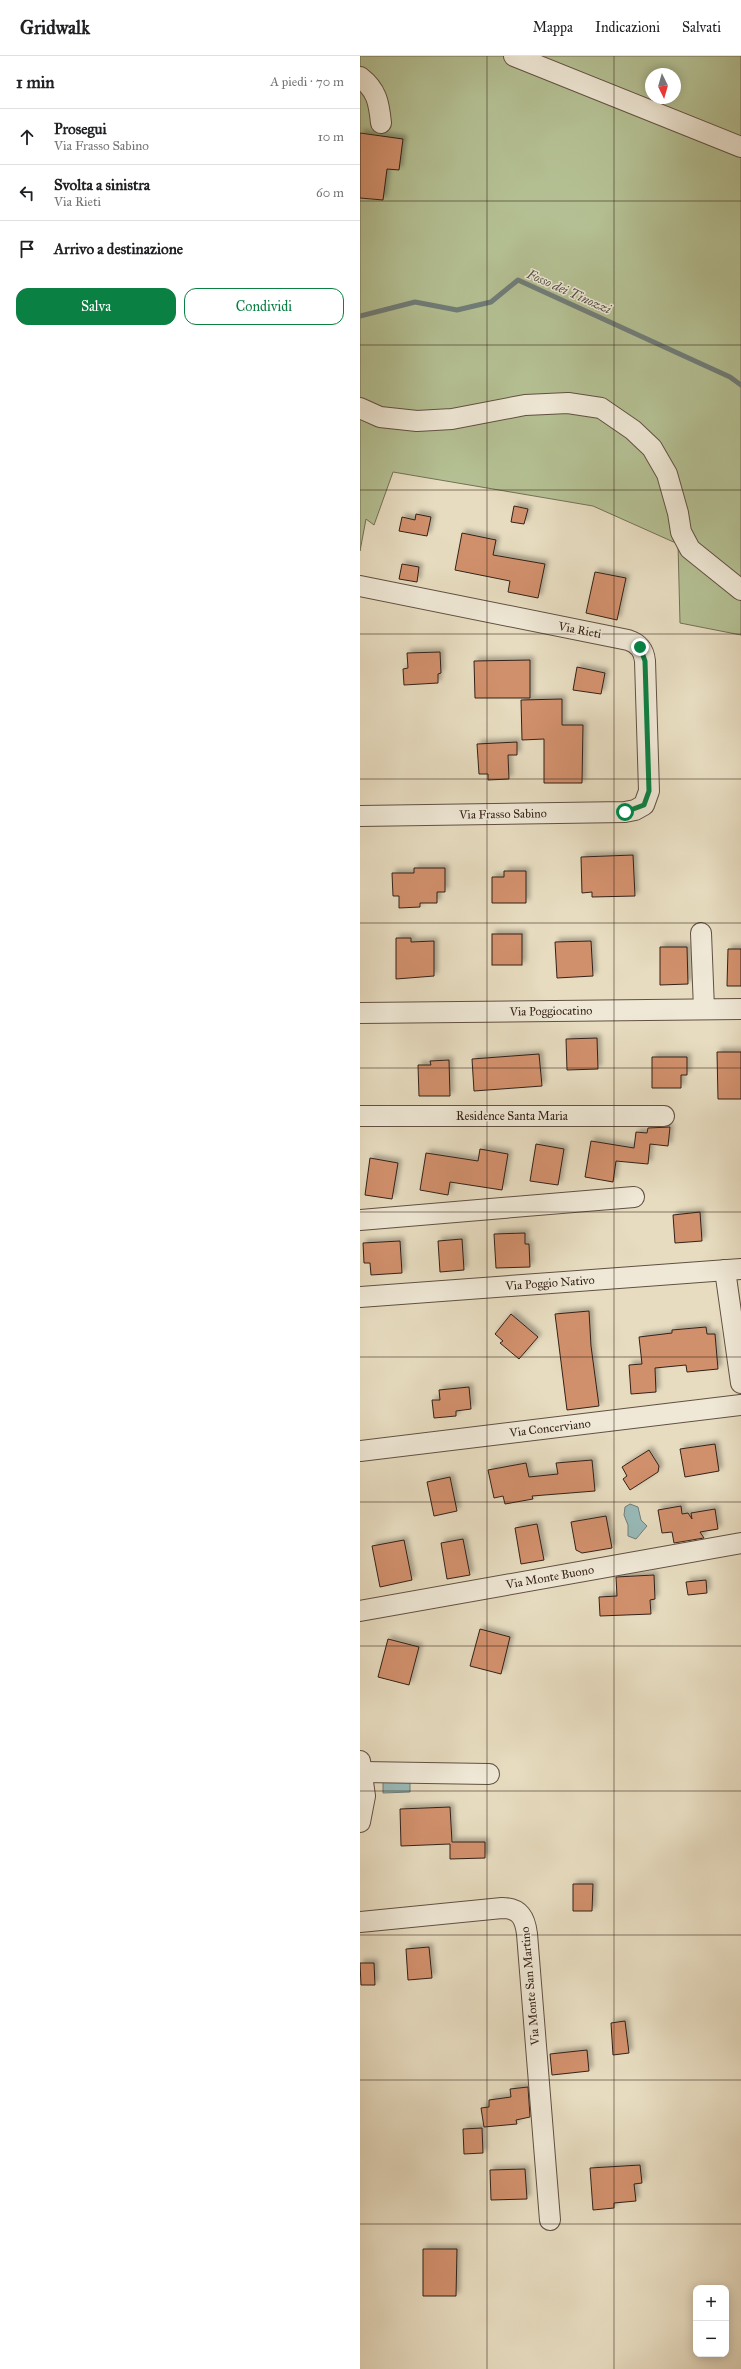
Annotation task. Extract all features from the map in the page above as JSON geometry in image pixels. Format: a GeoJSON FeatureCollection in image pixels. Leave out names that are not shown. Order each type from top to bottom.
{"type":"FeatureCollection","features":[{"type":"Feature","properties":{"kind":"street"},"geometry":{"type":"LineString","coordinates":[[514,56],[741,147]]}},
{"type":"Feature","properties":{"kind":"street"},"geometry":{"type":"LineString","coordinates":[[360,77],[369,84],[378,99],[381,123]]}},
{"type":"Feature","properties":{"kind":"street"},"geometry":{"type":"LineString","coordinates":[[360,408],[380,417],[417,421],[452,419],[525,405],[568,403],[601,408],[633,430],[652,448],[667,474],[678,513],[681,532],[690,549],[741,590]]}},
{"type":"Feature","properties":{"kind":"street","name":"Via Rieti"},"geometry":{"type":"LineString","coordinates":[[360,586],[628,640],[636,644],[643,651],[645,661],[649,791],[644,805]]}},
{"type":"Feature","properties":{"kind":"street","name":"Via Frasso Sabino"},"geometry":{"type":"LineString","coordinates":[[360,816],[625,812],[644,805]]}},
{"type":"Feature","properties":{"kind":"street"},"geometry":{"type":"LineString","coordinates":[[701,933],[704,1009]]}},
{"type":"Feature","properties":{"kind":"street","name":"Via Poggiocatino"},"geometry":{"type":"LineString","coordinates":[[360,1013],[741,1009]]}},
{"type":"Feature","properties":{"kind":"street","name":"Residence Santa Maria"},"geometry":{"type":"LineString","coordinates":[[360,1116],[664,1116]]}},
{"type":"Feature","properties":{"kind":"street"},"geometry":{"type":"LineString","coordinates":[[360,1220],[634,1197]]}},
{"type":"Feature","properties":{"kind":"street"},"geometry":{"type":"LineString","coordinates":[[733,1269],[741,1383]]}},
{"type":"Feature","properties":{"kind":"street","name":"Via Poggio Nativo"},"geometry":{"type":"LineString","coordinates":[[360,1297],[733,1269]]}},
{"type":"Feature","properties":{"kind":"street","name":"Via Concerviano"},"geometry":{"type":"LineString","coordinates":[[360,1451],[741,1405]]}},
{"type":"Feature","properties":{"kind":"street","name":"Via Monte Buono"},"geometry":{"type":"LineString","coordinates":[[360,1611],[741,1543]]}},
{"type":"Feature","properties":{"kind":"street"},"geometry":{"type":"LineString","coordinates":[[360,1822],[365,1804],[361,1766],[489,1774]]}},
{"type":"Feature","properties":{"kind":"street","name":"Via Monte San Martino"},"geometry":{"type":"LineString","coordinates":[[360,1922],[502,1908],[513,1909],[521,1914],[527,1934],[550,2220]]}},
{"type":"Feature","properties":{"kind":"green space"},"geometry":{"type":"Polygon","coordinates":[[[360,56],[741,56],[741,635],[680,623],[678,544],[593,506],[393,472],[374,525],[366,519],[360,551],[360,56]]]}},
{"type":"Feature","properties":{"kind":"water"},"geometry":{"type":"Polygon","coordinates":[[[630,1504],[638,1507],[641,1520],[647,1526],[636,1539],[628,1536],[628,1525],[624,1515],[625,1507],[630,1504]]]}},
{"type":"Feature","properties":{"kind":"water"},"geometry":{"type":"Polygon","coordinates":[[[383,1781],[410,1781],[410,1792],[383,1793],[383,1781]]]}},
{"type":"Feature","properties":{"kind":"building"},"geometry":{"type":"Polygon","coordinates":[[[360,133],[403,139],[399,170],[387,169],[383,200],[360,198],[360,133]]]}},
{"type":"Feature","properties":{"kind":"building"},"geometry":{"type":"Polygon","coordinates":[[[514,506],[528,509],[524,524],[511,522],[514,506]]]}},
{"type":"Feature","properties":{"kind":"building"},"geometry":{"type":"Polygon","coordinates":[[[416,514],[431,517],[427,536],[399,531],[402,517],[415,520],[416,514]]]}},
{"type":"Feature","properties":{"kind":"building"},"geometry":{"type":"Polygon","coordinates":[[[462,533],[496,540],[493,555],[545,564],[538,598],[508,592],[510,581],[455,570],[462,533]]]}},
{"type":"Feature","properties":{"kind":"building"},"geometry":{"type":"Polygon","coordinates":[[[402,564],[419,567],[417,582],[399,579],[402,564]]]}},
{"type":"Feature","properties":{"kind":"building"},"geometry":{"type":"Polygon","coordinates":[[[595,572],[626,578],[617,620],[586,613],[595,572]]]}},
{"type":"Feature","properties":{"kind":"building"},"geometry":{"type":"Polygon","coordinates":[[[440,652],[441,673],[438,674],[438,683],[404,685],[403,669],[408,668],[407,653],[440,652]]]}},
{"type":"Feature","properties":{"kind":"building"},"geometry":{"type":"Polygon","coordinates":[[[530,660],[530,698],[475,698],[474,661],[530,660]]]}},
{"type":"Feature","properties":{"kind":"building"},"geometry":{"type":"Polygon","coordinates":[[[577,667],[605,673],[601,694],[573,690],[577,667]]]}},
{"type":"Feature","properties":{"kind":"building"},"geometry":{"type":"Polygon","coordinates":[[[562,699],[562,725],[583,725],[582,783],[544,783],[544,739],[522,740],[521,700],[562,699]]]}},
{"type":"Feature","properties":{"kind":"building"},"geometry":{"type":"Polygon","coordinates":[[[517,742],[517,755],[508,755],[509,779],[488,780],[488,774],[479,774],[477,744],[517,742]]]}},
{"type":"Feature","properties":{"kind":"building"},"geometry":{"type":"Polygon","coordinates":[[[633,855],[635,896],[592,897],[592,892],[582,893],[581,857],[633,855]]]}},
{"type":"Feature","properties":{"kind":"building"},"geometry":{"type":"Polygon","coordinates":[[[414,868],[445,868],[445,892],[437,892],[437,903],[420,903],[420,907],[399,908],[399,896],[393,896],[392,873],[414,873],[414,868]]]}},
{"type":"Feature","properties":{"kind":"building"},"geometry":{"type":"Polygon","coordinates":[[[504,871],[526,871],[526,903],[492,903],[492,877],[504,877],[504,871]]]}},
{"type":"Feature","properties":{"kind":"building"},"geometry":{"type":"Polygon","coordinates":[[[492,934],[522,934],[522,965],[492,965],[492,934]]]}},
{"type":"Feature","properties":{"kind":"building"},"geometry":{"type":"Polygon","coordinates":[[[396,938],[411,938],[411,942],[434,941],[434,976],[396,979],[396,938]]]}},
{"type":"Feature","properties":{"kind":"building"},"geometry":{"type":"Polygon","coordinates":[[[591,941],[593,976],[557,978],[555,942],[591,941]]]}},
{"type":"Feature","properties":{"kind":"building"},"geometry":{"type":"Polygon","coordinates":[[[660,947],[687,947],[688,984],[660,985],[660,947]]]}},
{"type":"Feature","properties":{"kind":"building"},"geometry":{"type":"Polygon","coordinates":[[[728,949],[741,949],[741,986],[727,986],[728,949]]]}},
{"type":"Feature","properties":{"kind":"building"},"geometry":{"type":"Polygon","coordinates":[[[597,1038],[598,1069],[567,1070],[566,1039],[597,1038]]]}},
{"type":"Feature","properties":{"kind":"building"},"geometry":{"type":"Polygon","coordinates":[[[717,1052],[741,1052],[741,1099],[718,1099],[717,1052]]]}},
{"type":"Feature","properties":{"kind":"building"},"geometry":{"type":"Polygon","coordinates":[[[539,1054],[542,1086],[474,1091],[472,1059],[539,1054]]]}},
{"type":"Feature","properties":{"kind":"building"},"geometry":{"type":"Polygon","coordinates":[[[652,1057],[687,1057],[687,1075],[681,1075],[681,1088],[652,1088],[652,1057]]]}},
{"type":"Feature","properties":{"kind":"building"},"geometry":{"type":"Polygon","coordinates":[[[449,1060],[450,1096],[419,1096],[418,1065],[431,1065],[430,1061],[449,1060]]]}},
{"type":"Feature","properties":{"kind":"building"},"geometry":{"type":"Polygon","coordinates":[[[670,1127],[668,1146],[650,1144],[648,1164],[616,1161],[613,1182],[585,1177],[591,1141],[634,1148],[636,1132],[647,1133],[648,1128],[670,1127]]]}},
{"type":"Feature","properties":{"kind":"building"},"geometry":{"type":"Polygon","coordinates":[[[536,1144],[564,1149],[558,1185],[530,1181],[536,1144]]]}},
{"type":"Feature","properties":{"kind":"building"},"geometry":{"type":"Polygon","coordinates":[[[480,1149],[508,1154],[502,1190],[450,1182],[448,1195],[420,1190],[426,1153],[478,1161],[480,1149]]]}},
{"type":"Feature","properties":{"kind":"building"},"geometry":{"type":"Polygon","coordinates":[[[370,1158],[398,1163],[392,1199],[365,1195],[370,1158]]]}},
{"type":"Feature","properties":{"kind":"building"},"geometry":{"type":"Polygon","coordinates":[[[700,1212],[702,1241],[675,1243],[673,1215],[700,1212]]]}},
{"type":"Feature","properties":{"kind":"building"},"geometry":{"type":"Polygon","coordinates":[[[525,1233],[525,1244],[529,1244],[530,1267],[496,1268],[494,1234],[525,1233]]]}},
{"type":"Feature","properties":{"kind":"building"},"geometry":{"type":"Polygon","coordinates":[[[462,1239],[464,1270],[440,1272],[438,1241],[462,1239]]]}},
{"type":"Feature","properties":{"kind":"building"},"geometry":{"type":"Polygon","coordinates":[[[400,1241],[402,1273],[371,1275],[370,1263],[364,1263],[363,1243],[400,1241]]]}},
{"type":"Feature","properties":{"kind":"building"},"geometry":{"type":"Polygon","coordinates":[[[589,1311],[591,1346],[599,1406],[567,1410],[555,1314],[589,1311]]]}},
{"type":"Feature","properties":{"kind":"building"},"geometry":{"type":"Polygon","coordinates":[[[511,1314],[538,1337],[519,1359],[500,1343],[503,1341],[495,1334],[511,1314]]]}},
{"type":"Feature","properties":{"kind":"building"},"geometry":{"type":"Polygon","coordinates":[[[706,1327],[707,1334],[715,1334],[718,1369],[687,1372],[686,1365],[655,1368],[656,1392],[631,1394],[629,1365],[642,1364],[639,1337],[672,1333],[672,1330],[706,1327]]]}},
{"type":"Feature","properties":{"kind":"building"},"geometry":{"type":"Polygon","coordinates":[[[469,1387],[471,1409],[456,1411],[456,1416],[434,1418],[432,1400],[440,1400],[439,1390],[469,1387]]]}},
{"type":"Feature","properties":{"kind":"building"},"geometry":{"type":"Polygon","coordinates":[[[715,1444],[719,1471],[685,1477],[680,1449],[715,1444]]]}},
{"type":"Feature","properties":{"kind":"building"},"geometry":{"type":"Polygon","coordinates":[[[649,1450],[659,1466],[658,1472],[630,1490],[623,1479],[627,1476],[622,1467],[649,1450]]]}},
{"type":"Feature","properties":{"kind":"building"},"geometry":{"type":"Polygon","coordinates":[[[592,1460],[595,1491],[532,1496],[533,1499],[505,1504],[503,1496],[494,1498],[488,1470],[526,1463],[529,1477],[558,1474],[556,1463],[592,1460]]]}},
{"type":"Feature","properties":{"kind":"building"},"geometry":{"type":"Polygon","coordinates":[[[450,1477],[457,1511],[434,1516],[427,1482],[450,1477]]]}},
{"type":"Feature","properties":{"kind":"building"},"geometry":{"type":"Polygon","coordinates":[[[681,1506],[682,1514],[688,1513],[692,1519],[691,1513],[715,1509],[718,1529],[700,1532],[704,1538],[674,1543],[672,1532],[662,1533],[658,1510],[681,1506]]]}},
{"type":"Feature","properties":{"kind":"building"},"geometry":{"type":"Polygon","coordinates":[[[606,1516],[612,1548],[582,1553],[576,1550],[571,1522],[606,1516]]]}},
{"type":"Feature","properties":{"kind":"building"},"geometry":{"type":"Polygon","coordinates":[[[537,1524],[544,1560],[521,1564],[515,1528],[537,1524]]]}},
{"type":"Feature","properties":{"kind":"building"},"geometry":{"type":"Polygon","coordinates":[[[463,1539],[470,1575],[447,1579],[441,1543],[463,1539]]]}},
{"type":"Feature","properties":{"kind":"building"},"geometry":{"type":"Polygon","coordinates":[[[404,1540],[412,1580],[380,1587],[372,1546],[404,1540]]]}},
{"type":"Feature","properties":{"kind":"building"},"geometry":{"type":"Polygon","coordinates":[[[654,1575],[655,1599],[650,1600],[651,1614],[600,1616],[599,1597],[617,1596],[616,1577],[654,1575]]]}},
{"type":"Feature","properties":{"kind":"building"},"geometry":{"type":"Polygon","coordinates":[[[706,1580],[707,1593],[688,1595],[686,1582],[706,1580]]]}},
{"type":"Feature","properties":{"kind":"building"},"geometry":{"type":"Polygon","coordinates":[[[480,1629],[510,1637],[501,1674],[470,1666],[480,1629]]]}},
{"type":"Feature","properties":{"kind":"building"},"geometry":{"type":"Polygon","coordinates":[[[388,1639],[419,1647],[409,1685],[378,1677],[388,1639]]]}},
{"type":"Feature","properties":{"kind":"building"},"geometry":{"type":"Polygon","coordinates":[[[450,1807],[452,1842],[485,1842],[485,1858],[450,1859],[450,1844],[401,1846],[400,1809],[450,1807]]]}},
{"type":"Feature","properties":{"kind":"building"},"geometry":{"type":"Polygon","coordinates":[[[573,1884],[593,1884],[592,1911],[573,1911],[573,1884]]]}},
{"type":"Feature","properties":{"kind":"building"},"geometry":{"type":"Polygon","coordinates":[[[429,1947],[432,1978],[408,1980],[406,1949],[429,1947]]]}},
{"type":"Feature","properties":{"kind":"building"},"geometry":{"type":"Polygon","coordinates":[[[360,1963],[374,1963],[375,1985],[361,1985],[360,1963]]]}},
{"type":"Feature","properties":{"kind":"building"},"geometry":{"type":"Polygon","coordinates":[[[625,2021],[629,2053],[613,2055],[611,2023],[625,2021]]]}},
{"type":"Feature","properties":{"kind":"building"},"geometry":{"type":"Polygon","coordinates":[[[587,2050],[589,2071],[552,2075],[550,2054],[587,2050]]]}},
{"type":"Feature","properties":{"kind":"building"},"geometry":{"type":"Polygon","coordinates":[[[528,2087],[530,2117],[516,2120],[517,2124],[484,2127],[481,2108],[489,2107],[489,2100],[511,2097],[510,2089],[528,2087]]]}},
{"type":"Feature","properties":{"kind":"building"},"geometry":{"type":"Polygon","coordinates":[[[482,2128],[483,2153],[464,2154],[463,2129],[482,2128]]]}},
{"type":"Feature","properties":{"kind":"building"},"geometry":{"type":"Polygon","coordinates":[[[640,2165],[642,2183],[634,2184],[636,2201],[614,2203],[614,2208],[593,2210],[590,2168],[640,2165]]]}},
{"type":"Feature","properties":{"kind":"building"},"geometry":{"type":"Polygon","coordinates":[[[525,2169],[527,2199],[491,2200],[490,2170],[525,2169]]]}},
{"type":"Feature","properties":{"kind":"building"},"geometry":{"type":"Polygon","coordinates":[[[423,2249],[457,2249],[456,2296],[423,2296],[423,2249]]]}},
{"type":"Feature","properties":{"kind":"waterway","name":"Fosso dei Tinozzi"},"geometry":{"type":"LineString","coordinates":[[360,316],[415,302],[457,310],[491,302],[518,280],[730,377],[741,385]]}},
{"type":"Feature","properties":{"kind":"route"},"geometry":{"type":"LineString","coordinates":[[625,812],[635,810],[644,805],[649,791],[645,657],[640,647]]}}]}
